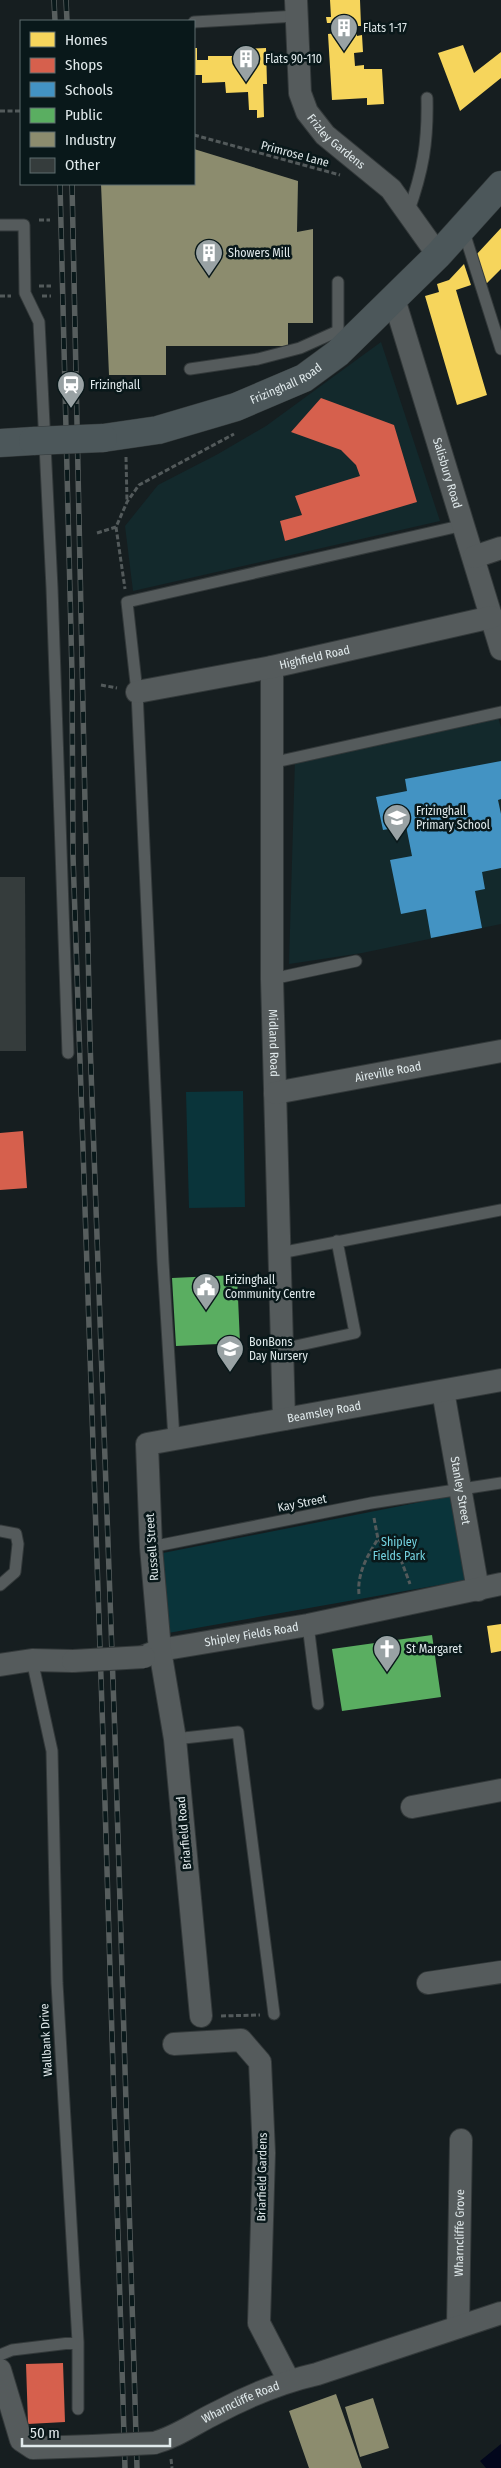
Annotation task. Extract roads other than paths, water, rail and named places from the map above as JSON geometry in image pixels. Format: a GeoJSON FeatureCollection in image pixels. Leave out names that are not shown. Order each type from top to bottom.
{"type":"FeatureCollection","features":[{"type":"Feature","properties":{"kind":"street","name":"Frizley Gardens"},"geometry":{"type":"LineString","coordinates":[[297,8],[300,93],[307,112],[324,134],[391,189],[438,255]]}},
{"type":"Feature","properties":{"kind":"street","name":"Frizinghall Road"},"geometry":{"type":"LineString","coordinates":[[0,444],[103,438],[158,430],[236,407],[304,378],[338,342],[394,299],[463,229],[501,185]]}},
{"type":"Feature","properties":{"kind":"street","name":"Salisbury Road"},"geometry":{"type":"LineString","coordinates":[[394,299],[501,649]]}},
{"type":"Feature","properties":{"kind":"street"},"geometry":{"type":"LineString","coordinates":[[474,557],[501,548]]}},
{"type":"Feature","properties":{"kind":"street","name":"Highfield Road"},"geometry":{"type":"LineString","coordinates":[[137,692],[272,667],[492,617]]}},
{"type":"Feature","properties":{"kind":"street","name":"Midland Road"},"geometry":{"type":"LineString","coordinates":[[272,667],[272,979],[284,1419]]}},
{"type":"Feature","properties":{"kind":"street","name":"Aireville Road"},"geometry":{"type":"LineString","coordinates":[[275,1093],[501,1051]]}},
{"type":"Feature","properties":{"kind":"street","name":"Beamsley Road"},"geometry":{"type":"LineString","coordinates":[[147,1444],[501,1380]]}},
{"type":"Feature","properties":{"kind":"street","name":"Stanley Street"},"geometry":{"type":"LineString","coordinates":[[443,1391],[478,1590]]}},
{"type":"Feature","properties":{"kind":"street","name":"Russell Street"},"geometry":{"type":"LineString","coordinates":[[147,1444],[151,1547],[152,1653]]}},
{"type":"Feature","properties":{"kind":"street","name":"Shipley Fields Road"},"geometry":{"type":"LineString","coordinates":[[0,1665],[32,1660],[73,1661],[152,1653],[308,1625],[360,1612],[501,1584]]}},
{"type":"Feature","properties":{"kind":"street","name":"Briarfield Road"},"geometry":{"type":"LineString","coordinates":[[152,1653],[175,1739],[201,2016]]}},
{"type":"Feature","properties":{"kind":"street"},"geometry":{"type":"LineString","coordinates":[[412,1807],[501,1790]]}},
{"type":"Feature","properties":{"kind":"street"},"geometry":{"type":"LineString","coordinates":[[428,1983],[501,1972]]}},
{"type":"Feature","properties":{"kind":"street","name":"Briarfield Gardens"},"geometry":{"type":"LineString","coordinates":[[174,2044],[241,2040],[260,2062],[264,2153],[259,2323],[289,2381]]}},
{"type":"Feature","properties":{"kind":"street","name":"Wharncliffe Grove"},"geometry":{"type":"LineString","coordinates":[[458,2327],[461,2140]]}},
{"type":"Feature","properties":{"kind":"street","name":"Wharncliffe Road"},"geometry":{"type":"LineString","coordinates":[[0,2370],[21,2440],[33,2448],[154,2443],[170,2438],[217,2412],[289,2381],[317,2374],[501,2313]]}},
{"type":"Feature","properties":{"kind":"lane"},"geometry":{"type":"LineString","coordinates":[[195,22],[297,8]]}},
{"type":"Feature","properties":{"kind":"lane"},"geometry":{"type":"LineString","coordinates":[[408,213],[422,174],[428,133],[427,98]]}},
{"type":"Feature","properties":{"kind":"lane"},"geometry":{"type":"LineString","coordinates":[[0,225],[24,226],[25,293],[39,322],[51,579],[68,1053]]}},
{"type":"Feature","properties":{"kind":"lane"},"geometry":{"type":"LineString","coordinates":[[463,229],[501,349]]}},
{"type":"Feature","properties":{"kind":"lane"},"geometry":{"type":"LineString","coordinates":[[190,368],[258,359],[300,348],[338,342],[338,282]]}},
{"type":"Feature","properties":{"kind":"lane"},"geometry":{"type":"LineString","coordinates":[[174,1439],[163,1262],[137,692],[128,602],[464,526]]}},
{"type":"Feature","properties":{"kind":"lane"},"geometry":{"type":"LineString","coordinates":[[271,763],[501,712]]}},
{"type":"Feature","properties":{"kind":"lane"},"geometry":{"type":"LineString","coordinates":[[272,979],[356,961]]}},
{"type":"Feature","properties":{"kind":"lane"},"geometry":{"type":"LineString","coordinates":[[280,1253],[501,1210]]}},
{"type":"Feature","properties":{"kind":"lane"},"geometry":{"type":"LineString","coordinates":[[282,1349],[355,1333],[338,1241]]}},
{"type":"Feature","properties":{"kind":"lane","name":"Kay Street"},"geometry":{"type":"LineString","coordinates":[[151,1547],[371,1503],[501,1484]]}},
{"type":"Feature","properties":{"kind":"lane"},"geometry":{"type":"LineString","coordinates":[[0,1531],[16,1534],[18,1544],[14,1572],[0,1585]]}},
{"type":"Feature","properties":{"kind":"lane"},"geometry":{"type":"LineString","coordinates":[[308,1625],[318,1704]]}},
{"type":"Feature","properties":{"kind":"lane","name":"Wallbank Drive"},"geometry":{"type":"LineString","coordinates":[[32,1660],[52,1752],[57,1983],[78,2342],[78,2409]]}},
{"type":"Feature","properties":{"kind":"lane"},"geometry":{"type":"LineString","coordinates":[[175,1739],[238,1732],[274,2014]]}},
{"type":"Feature","properties":{"kind":"lane"},"geometry":{"type":"LineString","coordinates":[[0,2355],[12,2350],[78,2342]]}},
{"type":"Feature","properties":{"kind":"railway"},"geometry":{"type":"LineString","coordinates":[[54,0],[55,20]]}},
{"type":"Feature","properties":{"kind":"railway"},"geometry":{"type":"LineString","coordinates":[[66,0],[67,20]]}},
{"type":"Feature","properties":{"kind":"railway"},"geometry":{"type":"LineString","coordinates":[[60,185],[72,674],[73,856],[103,1737],[125,2468]]}},
{"type":"Feature","properties":{"kind":"railway"},"geometry":{"type":"LineString","coordinates":[[72,185],[90,1042],[115,1737],[137,2468]]}},
{"type":"Feature","properties":{"kind":"place","name":"Flats 1-17"},"geometry":{"type":"Point","coordinates":[344,52]}},
{"type":"Feature","properties":{"kind":"place","name":"Flats 90-110"},"geometry":{"type":"Point","coordinates":[246,83]}},
{"type":"Feature","properties":{"kind":"place","name":"Showers Mill"},"geometry":{"type":"Point","coordinates":[209,277]}},
{"type":"Feature","properties":{"kind":"place","name":"Frizinghall"},"geometry":{"type":"Point","coordinates":[71,409]}},
{"type":"Feature","properties":{"kind":"place","name":"Frizinghall Primary School"},"geometry":{"type":"Point","coordinates":[397,842]}},
{"type":"Feature","properties":{"kind":"place","name":"Frizinghall Community Centre"},"geometry":{"type":"Point","coordinates":[206,1311]}},
{"type":"Feature","properties":{"kind":"place","name":"BonBons Day Nursery"},"geometry":{"type":"Point","coordinates":[230,1373]}},
{"type":"Feature","properties":{"kind":"place","name":"St Margaret"},"geometry":{"type":"Point","coordinates":[387,1673]}},
{"type":"Feature","properties":{"kind":"park label","name":"Shipley Fields Park"},"geometry":{"type":"Point","coordinates":[399,1549]}}]}
